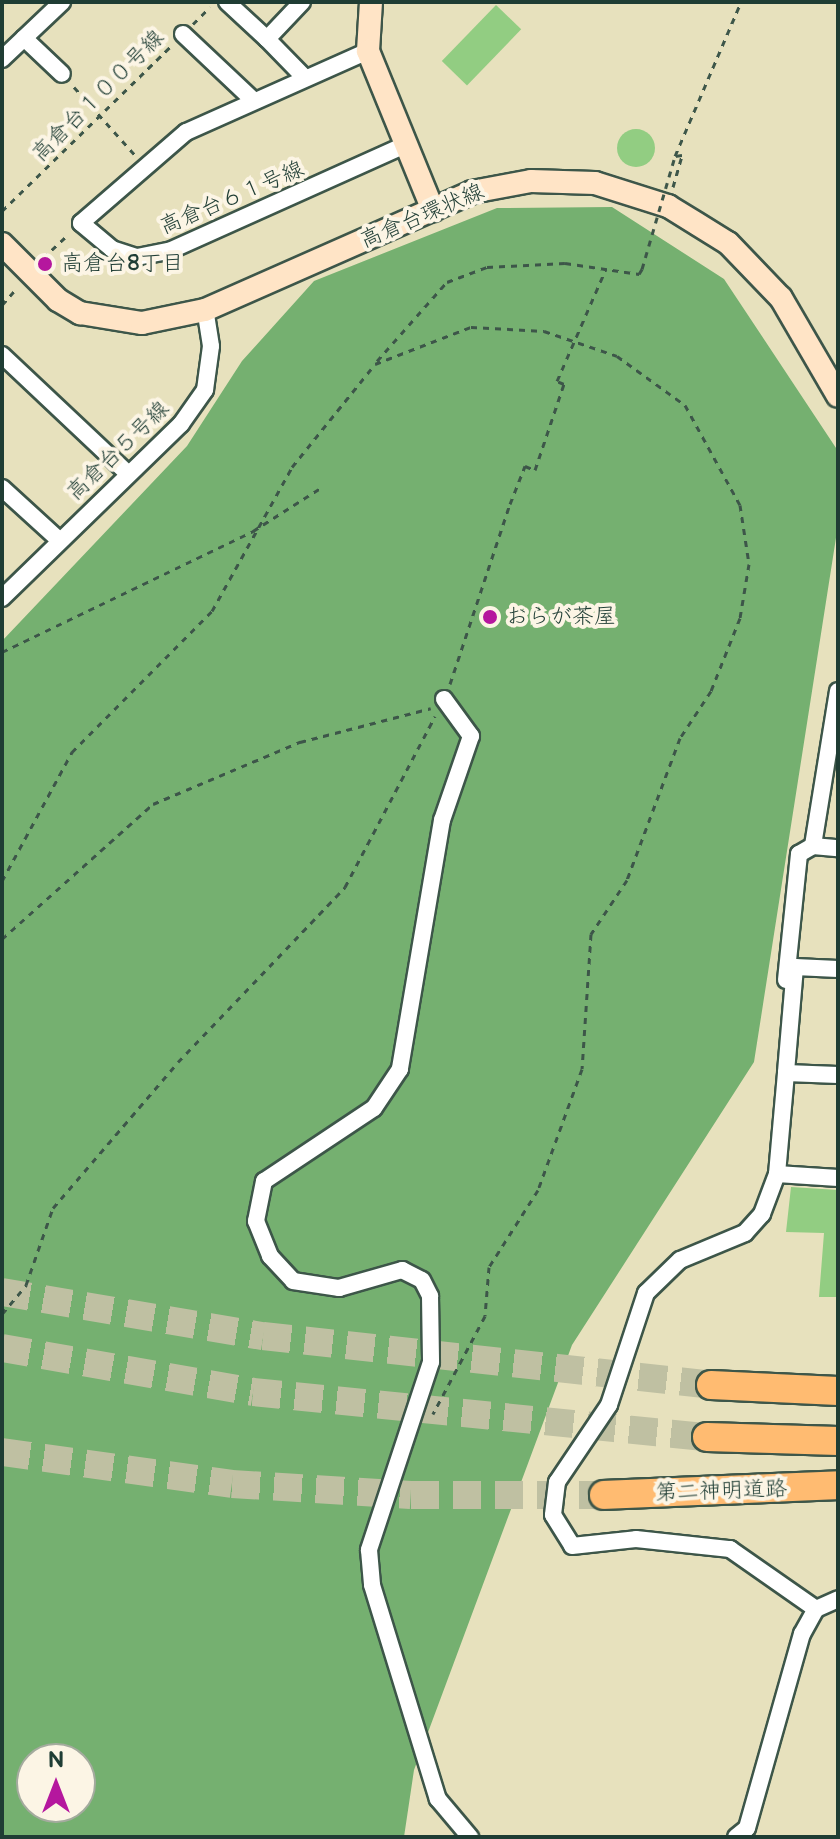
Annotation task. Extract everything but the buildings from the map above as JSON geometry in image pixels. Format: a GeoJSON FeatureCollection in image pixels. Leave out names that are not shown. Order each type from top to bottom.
{"type":"FeatureCollection","features":[{"type":"Feature","properties":{"kind":"highway"},"geometry":{"type":"LineString","coordinates":[[711,1385],[838,1391]]}},
{"type":"Feature","properties":{"kind":"highway"},"geometry":{"type":"LineString","coordinates":[[707,1437],[838,1441]]}},
{"type":"Feature","properties":{"kind":"highway","name":"第二神明道路"},"geometry":{"type":"LineString","coordinates":[[604,1495],[838,1485]]}},
{"type":"Feature","properties":{"kind":"street"},"geometry":{"type":"LineString","coordinates":[[2,59],[62,2]]}},
{"type":"Feature","properties":{"kind":"street"},"geometry":{"type":"LineString","coordinates":[[227,2],[305,78]]}},
{"type":"Feature","properties":{"kind":"street"},"geometry":{"type":"LineString","coordinates":[[267,39],[302,2]]}},
{"type":"Feature","properties":{"kind":"street"},"geometry":{"type":"LineString","coordinates":[[371,2],[368,51],[433,210]]}},
{"type":"Feature","properties":{"kind":"street"},"geometry":{"type":"LineString","coordinates":[[183,34],[253,100]]}},
{"type":"Feature","properties":{"kind":"street"},"geometry":{"type":"LineString","coordinates":[[24,38],[62,74]]}},
{"type":"Feature","properties":{"kind":"street"},"geometry":{"type":"LineString","coordinates":[[81,223],[144,165],[186,132],[368,51]]}},
{"type":"Feature","properties":{"kind":"street","name":"高倉台６１号線"},"geometry":{"type":"LineString","coordinates":[[81,223],[112,249],[137,257],[169,251],[405,145]]}},
{"type":"Feature","properties":{"kind":"street","name":"高倉台環状線"},"geometry":{"type":"LineString","coordinates":[[2,244],[26,274],[80,313],[142,323],[205,310],[490,187],[559,180],[668,206],[728,243],[781,298],[838,396]]}},
{"type":"Feature","properties":{"kind":"street","name":"高倉台５号線"},"geometry":{"type":"LineString","coordinates":[[2,598],[125,471],[181,424],[205,390],[211,346],[205,310]]}},
{"type":"Feature","properties":{"kind":"street"},"geometry":{"type":"LineString","coordinates":[[2,355],[125,471]]}},
{"type":"Feature","properties":{"kind":"street"},"geometry":{"type":"LineString","coordinates":[[2,488],[59,540]]}},
{"type":"Feature","properties":{"kind":"street"},"geometry":{"type":"LineString","coordinates":[[813,846],[838,691]]}},
{"type":"Feature","properties":{"kind":"street"},"geometry":{"type":"LineString","coordinates":[[444,699],[465,719],[470,745],[442,820],[400,1069],[374,1108],[264,1181],[256,1221],[270,1256],[293,1281],[339,1288],[402,1270],[422,1280],[430,1296],[436,1340],[373,1525],[370,1561],[438,1799],[470,1837]]}},
{"type":"Feature","properties":{"kind":"street"},"geometry":{"type":"LineString","coordinates":[[792,1000],[783,1000],[799,854],[813,846],[838,848]]}},
{"type":"Feature","properties":{"kind":"street"},"geometry":{"type":"LineString","coordinates":[[816,1609],[730,1549],[636,1539],[572,1546],[553,1515],[557,1482],[609,1405],[646,1293],[680,1260],[745,1233],[762,1214],[777,1174],[795,967],[838,969]]}},
{"type":"Feature","properties":{"kind":"street"},"geometry":{"type":"LineString","coordinates":[[786,1073],[838,1075]]}},
{"type":"Feature","properties":{"kind":"street"},"geometry":{"type":"LineString","coordinates":[[777,1174],[838,1178]]}},
{"type":"Feature","properties":{"kind":"street"},"geometry":{"type":"LineString","coordinates":[[736,1837],[747,1828],[786,1676],[816,1609],[838,1599]]}},
{"type":"Feature","properties":{"kind":"path","name":"高倉台１００号線"},"geometry":{"type":"LineString","coordinates":[[2,211],[215,2]]}},
{"type":"Feature","properties":{"kind":"path"},"geometry":{"type":"LineString","coordinates":[[375,364],[447,282],[529,262],[639,274],[675,156],[741,2]]}},
{"type":"Feature","properties":{"kind":"path"},"geometry":{"type":"LineString","coordinates":[[62,74],[144,165]]}},
{"type":"Feature","properties":{"kind":"path"},"geometry":{"type":"LineString","coordinates":[[673,188],[682,155],[675,156]]}},
{"type":"Feature","properties":{"kind":"path"},"geometry":{"type":"LineString","coordinates":[[42,259],[81,223]]}},
{"type":"Feature","properties":{"kind":"path"},"geometry":{"type":"LineString","coordinates":[[2,1314],[26,1285],[53,1208],[178,1062],[345,887],[444,699],[510,504],[525,466],[535,470],[564,384],[557,381],[606,269]]}},
{"type":"Feature","properties":{"kind":"path"},"geometry":{"type":"LineString","coordinates":[[2,305],[17,288]]}},
{"type":"Feature","properties":{"kind":"path"},"geometry":{"type":"LineString","coordinates":[[2,652],[253,531],[322,487]]}},
{"type":"Feature","properties":{"kind":"path"},"geometry":{"type":"LineString","coordinates":[[2,939],[153,804],[300,742],[386,713],[416,717],[444,699]]}},
{"type":"Feature","properties":{"kind":"green space"},"geometry":{"type":"Polygon","coordinates":[[[496,5],[521,29],[467,85],[442,61],[496,5]]]}},
{"type":"Feature","properties":{"kind":"green space"},"geometry":{"type":"Polygon","coordinates":[[[636,129],[650,134],[655,148],[650,162],[636,167],[622,162],[617,148],[622,134],[636,129]]]}},
{"type":"Feature","properties":{"kind":"green space"},"geometry":{"type":"Polygon","coordinates":[[[612,207],[724,279],[838,451],[838,525],[754,1062],[572,1345],[414,1770],[404,1837],[2,1837],[2,641],[187,446],[242,361],[314,281],[497,208],[612,207]]]}},
{"type":"Feature","properties":{"kind":"green space"},"geometry":{"type":"Polygon","coordinates":[[[791,1187],[838,1190],[838,1297],[819,1297],[824,1233],[786,1232],[791,1187]]]}},
{"type":"Feature","properties":{"kind":"tunnel"},"geometry":{"type":"LineString","coordinates":[[2,1292],[263,1336],[711,1385]]}},
{"type":"Feature","properties":{"kind":"tunnel"},"geometry":{"type":"LineString","coordinates":[[2,1348],[253,1392],[707,1437]]}},
{"type":"Feature","properties":{"kind":"tunnel"},"geometry":{"type":"LineString","coordinates":[[2,1452],[232,1484],[411,1495],[604,1495]]}},
{"type":"Feature","properties":{"kind":"place","name":"高倉台8丁目"},"geometry":{"type":"Point","coordinates":[45,264]}},
{"type":"Feature","properties":{"kind":"place","name":"おらが茶屋"},"geometry":{"type":"Point","coordinates":[490,617]}}]}
